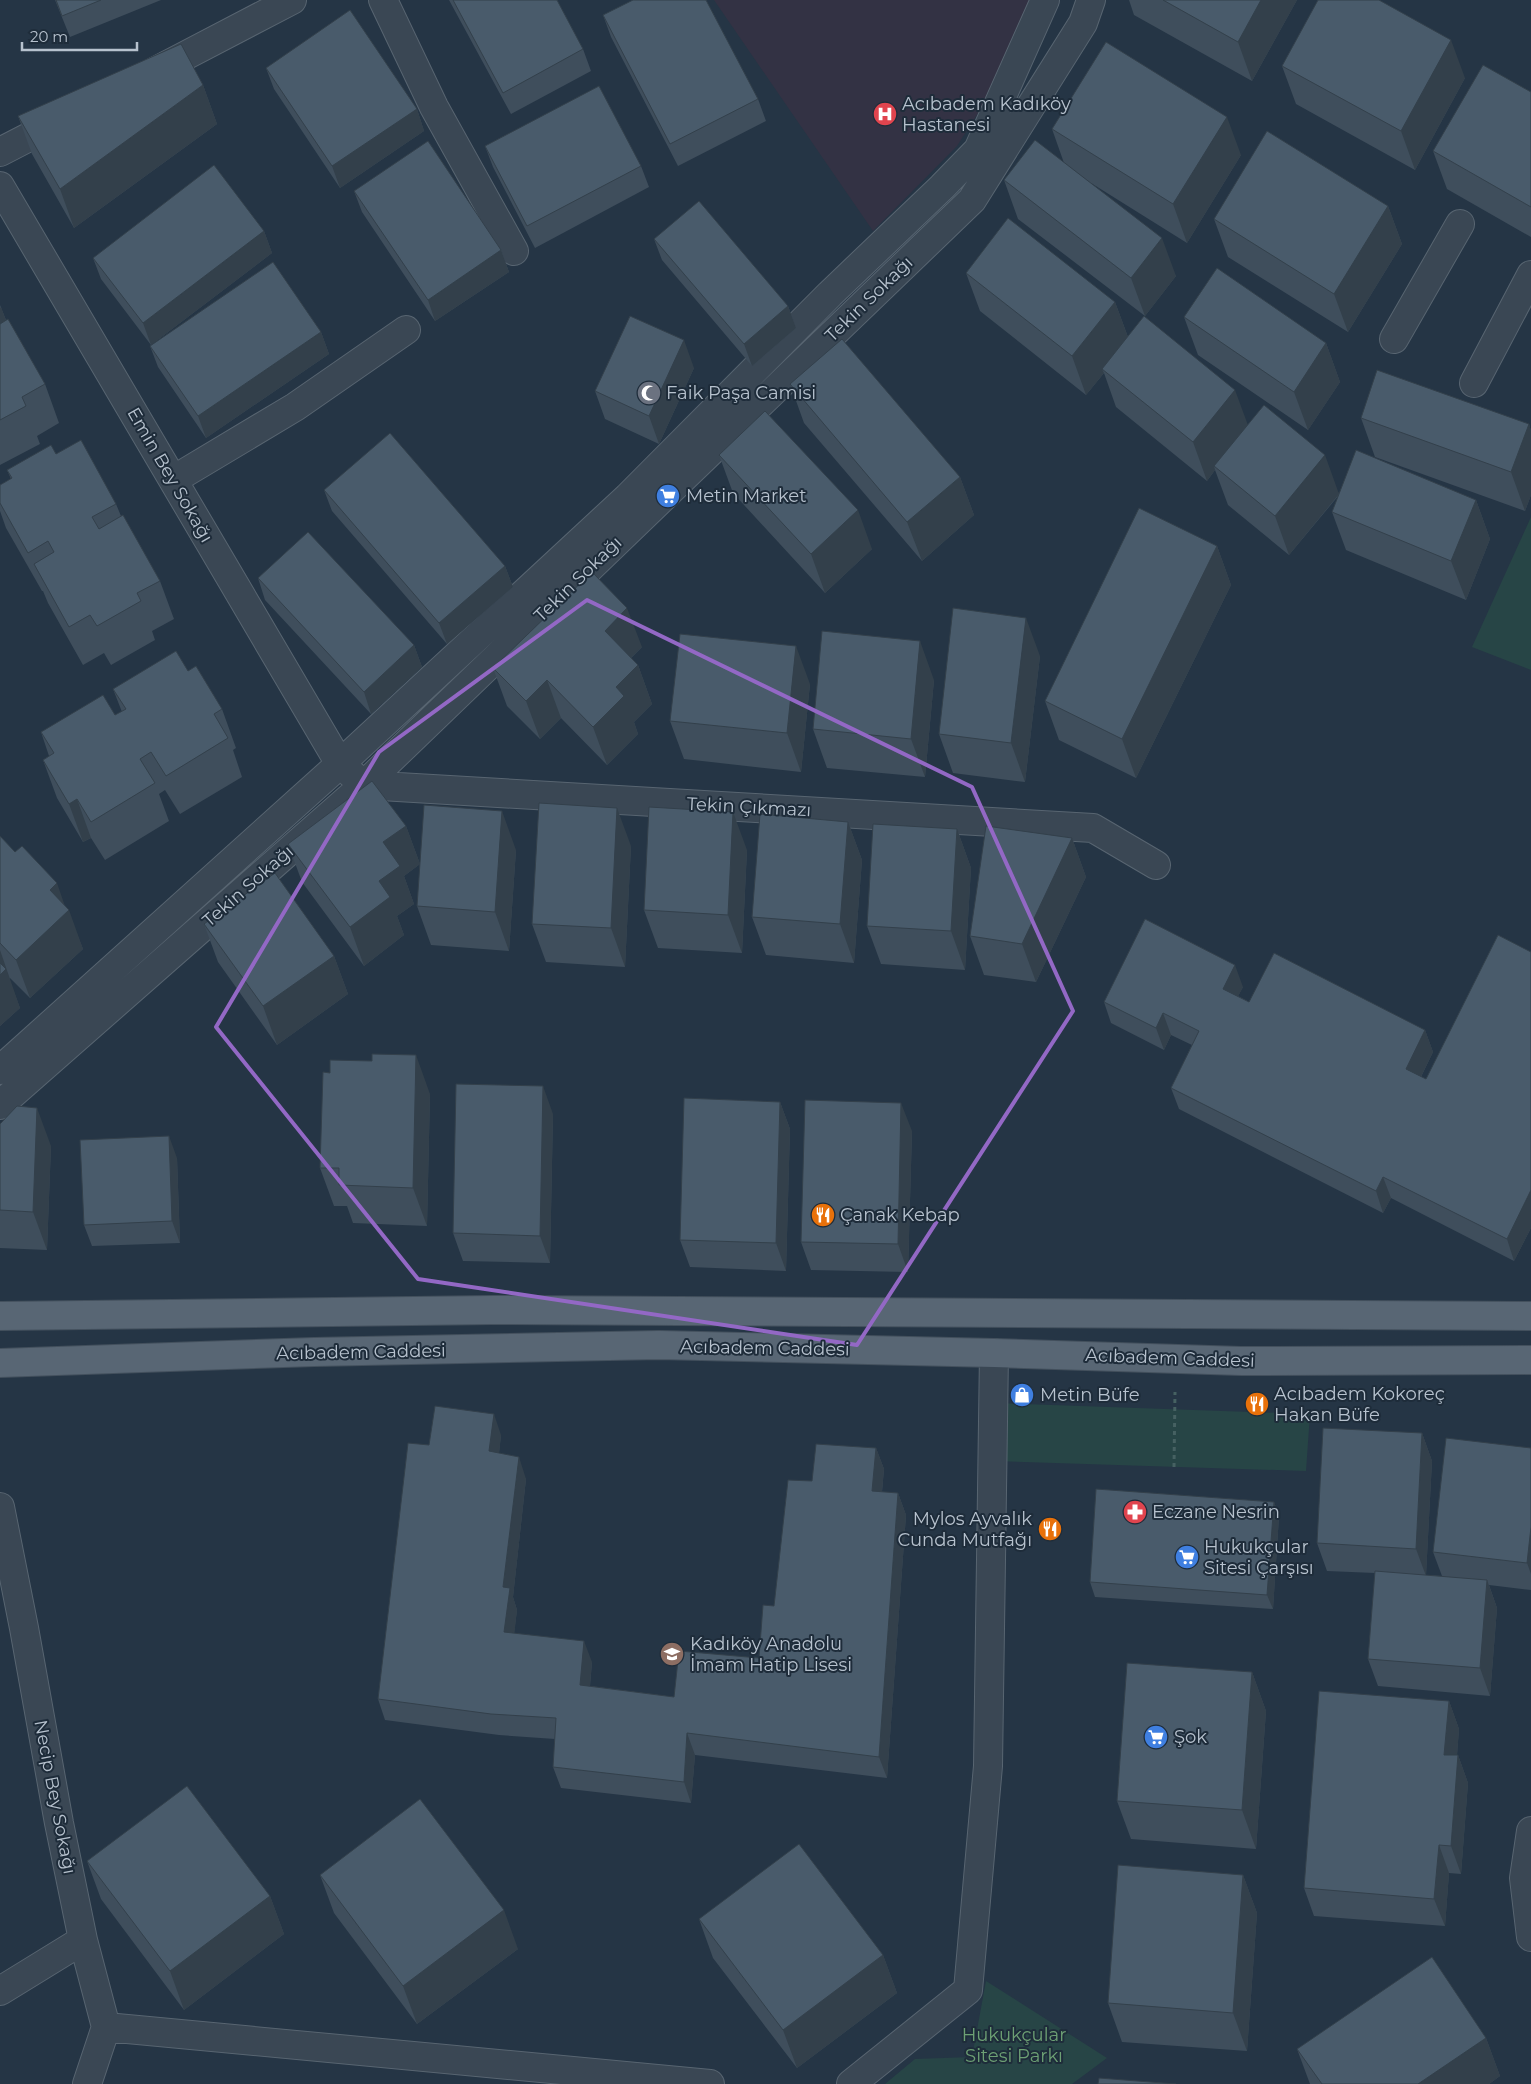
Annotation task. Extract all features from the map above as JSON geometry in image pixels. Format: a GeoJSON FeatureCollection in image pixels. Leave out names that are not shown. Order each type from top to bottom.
{"type":"FeatureCollection","features":[{"type":"Feature","properties":{"kind":"main road","name":"Acıbadem Caddesi"},"geometry":{"type":"LineString","coordinates":[[0,1316],[483,1310],[1531,1316]]}},
{"type":"Feature","properties":{"kind":"main road","name":"Acıbadem Caddesi"},"geometry":{"type":"LineString","coordinates":[[0,1363],[314,1352],[659,1346],[994,1353],[1240,1361],[1531,1360]]}},
{"type":"Feature","properties":{"kind":"street"},"geometry":{"type":"LineString","coordinates":[[133,83],[292,0]]}},
{"type":"Feature","properties":{"kind":"street"},"geometry":{"type":"LineString","coordinates":[[383,0],[434,108],[514,251]]}},
{"type":"Feature","properties":{"kind":"street","name":"Tekin Sokağı"},"geometry":{"type":"LineString","coordinates":[[0,1070],[340,764],[628,497],[830,294],[942,187],[978,150],[1045,0]]}},
{"type":"Feature","properties":{"kind":"street","name":"Tekin Sokağı"},"geometry":{"type":"LineString","coordinates":[[0,1104],[364,785],[972,200],[1083,23],[1091,0]]}},
{"type":"Feature","properties":{"kind":"street"},"geometry":{"type":"LineString","coordinates":[[0,152],[80,110]]}},
{"type":"Feature","properties":{"kind":"street","name":"Emin Bey Sokağı"},"geometry":{"type":"LineString","coordinates":[[4,202],[173,480],[340,764]]}},
{"type":"Feature","properties":{"kind":"street"},"geometry":{"type":"LineString","coordinates":[[1394,339],[1460,224]]}},
{"type":"Feature","properties":{"kind":"street"},"geometry":{"type":"LineString","coordinates":[[1474,384],[1531,275]]}},
{"type":"Feature","properties":{"kind":"street"},"geometry":{"type":"LineString","coordinates":[[173,480],[295,407],[406,330]]}},
{"type":"Feature","properties":{"kind":"street"},"geometry":{"type":"LineString","coordinates":[[340,764],[364,785]]}},
{"type":"Feature","properties":{"kind":"street","name":"Tekin Çıkmazı"},"geometry":{"type":"LineString","coordinates":[[364,785],[1093,828],[1156,865]]}},
{"type":"Feature","properties":{"kind":"street"},"geometry":{"type":"LineString","coordinates":[[851,2084],[968,1990],[988,1766],[994,1353]]}},
{"type":"Feature","properties":{"kind":"street","name":"Necip Bey Sokağı"},"geometry":{"type":"LineString","coordinates":[[0,1507],[12,1629],[59,1823],[83,1940],[106,2027]]}},
{"type":"Feature","properties":{"kind":"street"},"geometry":{"type":"LineString","coordinates":[[1531,1831],[1524,1878],[1531,1937]]}},
{"type":"Feature","properties":{"kind":"street"},"geometry":{"type":"LineString","coordinates":[[0,1991],[83,1940]]}},
{"type":"Feature","properties":{"kind":"street"},"geometry":{"type":"LineString","coordinates":[[87,2084],[106,2027],[710,2084]]}},
{"type":"Feature","properties":{"kind":"path"},"geometry":{"type":"LineString","coordinates":[[1174,1467],[1175,1388]]}},
{"type":"Feature","properties":{"kind":"highlighted area"},"geometry":{"type":"Polygon","coordinates":[[[587,600],[972,787],[1073,1011],[857,1345],[418,1279],[216,1027],[379,752],[587,600]]]}},
{"type":"Feature","properties":{"kind":"shaded area","name":"Acıbadem Kadıköy Hastanesi"},"geometry":{"type":"Polygon","coordinates":[[[714,0],[1035,0],[998,82],[957,146],[873,231],[714,0]]]}},
{"type":"Feature","properties":{"kind":"green space"},"geometry":{"type":"Polygon","coordinates":[[[1531,517],[1531,670],[1472,647],[1531,517]]]}},
{"type":"Feature","properties":{"kind":"green space"},"geometry":{"type":"Polygon","coordinates":[[[993,1403],[1310,1414],[1306,1471],[994,1461],[993,1403]]]}},
{"type":"Feature","properties":{"kind":"green space","name":"Hukukçular Sitesi Parkı"},"geometry":{"type":"Polygon","coordinates":[[[986,1981],[1107,2058],[1072,2084],[885,2084],[915,2059],[972,2057],[986,1981]]]}},
{"type":"Feature","properties":{"kind":"building"},"geometry":{"type":"Polygon","coordinates":[[[56,0],[101,0],[62,16],[56,0]]]}},
{"type":"Feature","properties":{"kind":"building"},"geometry":{"type":"Polygon","coordinates":[[[453,0],[557,0],[583,49],[503,93],[453,0]]]}},
{"type":"Feature","properties":{"kind":"building"},"geometry":{"type":"Polygon","coordinates":[[[633,0],[706,0],[758,99],[670,144],[603,15],[633,0]]]}},
{"type":"Feature","properties":{"kind":"building"},"geometry":{"type":"Polygon","coordinates":[[[1163,0],[1261,0],[1238,42],[1163,0]]]}},
{"type":"Feature","properties":{"kind":"building"},"geometry":{"type":"Polygon","coordinates":[[[1318,0],[1379,0],[1451,40],[1401,131],[1282,66],[1318,0]]]}},
{"type":"Feature","properties":{"kind":"building"},"geometry":{"type":"Polygon","coordinates":[[[350,10],[417,109],[332,166],[266,68],[350,10]]]}},
{"type":"Feature","properties":{"kind":"building"},"geometry":{"type":"Polygon","coordinates":[[[1106,42],[1227,117],[1173,204],[1052,129],[1106,42]]]}},
{"type":"Feature","properties":{"kind":"building"},"geometry":{"type":"Polygon","coordinates":[[[181,44],[203,85],[60,189],[18,116],[181,44]]]}},
{"type":"Feature","properties":{"kind":"building"},"geometry":{"type":"Polygon","coordinates":[[[1483,65],[1531,92],[1531,207],[1433,151],[1483,65]]]}},
{"type":"Feature","properties":{"kind":"building"},"geometry":{"type":"Polygon","coordinates":[[[599,86],[641,166],[527,226],[485,146],[599,86]]]}},
{"type":"Feature","properties":{"kind":"building"},"geometry":{"type":"Polygon","coordinates":[[[1267,131],[1388,206],[1334,294],[1214,219],[1267,131]]]}},
{"type":"Feature","properties":{"kind":"building"},"geometry":{"type":"Polygon","coordinates":[[[1035,140],[1162,238],[1131,278],[1004,180],[1035,140]]]}},
{"type":"Feature","properties":{"kind":"building"},"geometry":{"type":"Polygon","coordinates":[[[428,141],[501,250],[428,300],[354,191],[428,141]]]}},
{"type":"Feature","properties":{"kind":"building"},"geometry":{"type":"Polygon","coordinates":[[[214,165],[264,231],[143,323],[93,258],[214,165]]]}},
{"type":"Feature","properties":{"kind":"building"},"geometry":{"type":"Polygon","coordinates":[[[699,201],[788,306],[744,344],[654,239],[699,201]]]}},
{"type":"Feature","properties":{"kind":"building"},"geometry":{"type":"Polygon","coordinates":[[[1008,218],[1115,302],[1072,356],[966,273],[1008,218]]]}},
{"type":"Feature","properties":{"kind":"building"},"geometry":{"type":"Polygon","coordinates":[[[273,262],[321,332],[198,416],[150,346],[273,262]]]}},
{"type":"Feature","properties":{"kind":"building"},"geometry":{"type":"Polygon","coordinates":[[[1217,268],[1326,343],[1294,392],[1184,317],[1217,268]]]}},
{"type":"Feature","properties":{"kind":"building"},"geometry":{"type":"Polygon","coordinates":[[[630,316],[684,340],[649,416],[595,391],[630,316]]]}},
{"type":"Feature","properties":{"kind":"building"},"geometry":{"type":"Polygon","coordinates":[[[1144,316],[1235,390],[1193,442],[1102,369],[1144,316]]]}},
{"type":"Feature","properties":{"kind":"building"},"geometry":{"type":"Polygon","coordinates":[[[8,319],[45,384],[22,397],[26,406],[0,420],[0,324],[8,319]]]}},
{"type":"Feature","properties":{"kind":"building"},"geometry":{"type":"Polygon","coordinates":[[[842,339],[960,477],[907,522],[790,384],[842,339]]]}},
{"type":"Feature","properties":{"kind":"building"},"geometry":{"type":"Polygon","coordinates":[[[1377,370],[1529,424],[1511,472],[1361,418],[1377,370]]]}},
{"type":"Feature","properties":{"kind":"building"},"geometry":{"type":"Polygon","coordinates":[[[1264,405],[1325,455],[1275,516],[1214,466],[1264,405]]]}},
{"type":"Feature","properties":{"kind":"building"},"geometry":{"type":"Polygon","coordinates":[[[765,411],[858,510],[811,554],[719,455],[765,411]]]}},
{"type":"Feature","properties":{"kind":"building"},"geometry":{"type":"Polygon","coordinates":[[[390,433],[505,566],[439,623],[324,490],[390,433]]]}},
{"type":"Feature","properties":{"kind":"building"},"geometry":{"type":"Polygon","coordinates":[[[81,440],[116,504],[92,517],[99,529],[123,515],[160,581],[137,593],[141,601],[97,626],[90,615],[69,627],[34,564],[54,552],[48,541],[28,553],[0,503],[0,485],[12,478],[7,470],[51,445],[56,454],[81,440]]]}},
{"type":"Feature","properties":{"kind":"building"},"geometry":{"type":"Polygon","coordinates":[[[1356,450],[1476,500],[1451,561],[1332,512],[1356,450]]]}},
{"type":"Feature","properties":{"kind":"building"},"geometry":{"type":"Polygon","coordinates":[[[1139,508],[1217,546],[1122,739],[1045,701],[1139,508]]]}},
{"type":"Feature","properties":{"kind":"building"},"geometry":{"type":"Polygon","coordinates":[[[308,532],[414,645],[364,692],[258,578],[308,532]]]}},
{"type":"Feature","properties":{"kind":"building"},"geometry":{"type":"Polygon","coordinates":[[[592,572],[627,608],[605,631],[638,665],[616,687],[624,696],[593,727],[547,680],[526,701],[493,668],[592,572]]]}},
{"type":"Feature","properties":{"kind":"building"},"geometry":{"type":"Polygon","coordinates":[[[953,608],[1026,618],[1011,743],[939,734],[953,608]]]}},
{"type":"Feature","properties":{"kind":"building"},"geometry":{"type":"Polygon","coordinates":[[[822,631],[920,641],[911,739],[813,729],[822,631]]]}},
{"type":"Feature","properties":{"kind":"building"},"geometry":{"type":"Polygon","coordinates":[[[680,634],[796,646],[787,733],[670,721],[680,634]]]}},
{"type":"Feature","properties":{"kind":"building"},"geometry":{"type":"Polygon","coordinates":[[[176,651],[188,671],[196,666],[222,709],[214,714],[228,738],[166,776],[151,752],[140,759],[155,783],[91,822],[77,799],[69,804],[43,760],[54,753],[41,732],[103,695],[115,715],[126,709],[113,689],[176,651]]]}},
{"type":"Feature","properties":{"kind":"building"},"geometry":{"type":"Polygon","coordinates":[[[372,781],[406,826],[383,842],[400,866],[379,881],[390,897],[350,927],[288,844],[372,781]]]}},
{"type":"Feature","properties":{"kind":"building"},"geometry":{"type":"Polygon","coordinates":[[[539,803],[617,808],[611,928],[532,924],[539,803]]]}},
{"type":"Feature","properties":{"kind":"building"},"geometry":{"type":"Polygon","coordinates":[[[424,805],[502,811],[495,912],[417,906],[424,805]]]}},
{"type":"Feature","properties":{"kind":"building"},"geometry":{"type":"Polygon","coordinates":[[[649,807],[733,812],[728,915],[644,910],[649,807]]]}},
{"type":"Feature","properties":{"kind":"building"},"geometry":{"type":"Polygon","coordinates":[[[760,814],[848,822],[840,924],[752,917],[760,814]]]}},
{"type":"Feature","properties":{"kind":"building"},"geometry":{"type":"Polygon","coordinates":[[[873,824],[957,829],[951,931],[867,926],[873,824]]]}},
{"type":"Feature","properties":{"kind":"building"},"geometry":{"type":"Polygon","coordinates":[[[986,826],[1072,838],[1022,944],[970,936],[986,826]]]}},
{"type":"Feature","properties":{"kind":"building"},"geometry":{"type":"Polygon","coordinates":[[[0,836],[15,852],[22,846],[57,883],[50,890],[69,910],[16,960],[0,943],[0,836]]]}},
{"type":"Feature","properties":{"kind":"building"},"geometry":{"type":"Polygon","coordinates":[[[275,873],[334,956],[263,1006],[204,924],[275,873]]]}},
{"type":"Feature","properties":{"kind":"building"},"geometry":{"type":"Polygon","coordinates":[[[1145,919],[1235,965],[1223,989],[1249,1002],[1274,953],[1425,1030],[1406,1069],[1426,1079],[1498,935],[1531,952],[1531,1190],[1507,1239],[1383,1177],[1376,1191],[1171,1088],[1199,1031],[1163,1013],[1156,1028],[1104,1002],[1145,919]]]}},
{"type":"Feature","properties":{"kind":"building"},"geometry":{"type":"Polygon","coordinates":[[[0,963],[6,969],[0,975],[0,963]]]}},
{"type":"Feature","properties":{"kind":"building"},"geometry":{"type":"Polygon","coordinates":[[[372,1054],[416,1055],[413,1188],[339,1185],[339,1168],[320,1168],[323,1072],[330,1073],[330,1060],[372,1061],[372,1054]]]}},
{"type":"Feature","properties":{"kind":"building"},"geometry":{"type":"Polygon","coordinates":[[[456,1084],[543,1086],[540,1236],[453,1233],[456,1084]]]}},
{"type":"Feature","properties":{"kind":"building"},"geometry":{"type":"Polygon","coordinates":[[[684,1098],[780,1102],[776,1243],[680,1240],[684,1098]]]}},
{"type":"Feature","properties":{"kind":"building"},"geometry":{"type":"Polygon","coordinates":[[[805,1100],[901,1103],[898,1244],[801,1242],[805,1100]]]}},
{"type":"Feature","properties":{"kind":"building"},"geometry":{"type":"Polygon","coordinates":[[[17,1106],[37,1108],[33,1212],[0,1210],[0,1124],[17,1106]]]}},
{"type":"Feature","properties":{"kind":"building"},"geometry":{"type":"Polygon","coordinates":[[[169,1136],[172,1221],[84,1225],[80,1140],[169,1136]]]}},
{"type":"Feature","properties":{"kind":"building"},"geometry":{"type":"Polygon","coordinates":[[[435,1406],[494,1414],[489,1451],[519,1457],[503,1587],[510,1588],[504,1632],[584,1641],[580,1685],[674,1697],[679,1651],[759,1658],[763,1605],[774,1606],[788,1480],[812,1481],[816,1444],[876,1448],[872,1491],[898,1493],[879,1757],[687,1733],[684,1782],[553,1767],[556,1718],[491,1714],[378,1699],[408,1443],[429,1445],[435,1406]]]}},
{"type":"Feature","properties":{"kind":"building"},"geometry":{"type":"Polygon","coordinates":[[[1323,1428],[1422,1433],[1416,1549],[1317,1543],[1323,1428]]]}},
{"type":"Feature","properties":{"kind":"building"},"geometry":{"type":"Polygon","coordinates":[[[1446,1438],[1531,1448],[1531,1527],[1527,1563],[1433,1552],[1446,1438]]]}},
{"type":"Feature","properties":{"kind":"building","name":"Hukukçular Sitesi Çarşısı"},"geometry":{"type":"Polygon","coordinates":[[[1096,1489],[1274,1502],[1267,1595],[1090,1582],[1096,1489]]]}},
{"type":"Feature","properties":{"kind":"building"},"geometry":{"type":"Polygon","coordinates":[[[1375,1571],[1487,1580],[1480,1668],[1368,1659],[1375,1571]]]}},
{"type":"Feature","properties":{"kind":"building"},"geometry":{"type":"Polygon","coordinates":[[[1127,1663],[1252,1672],[1242,1810],[1117,1801],[1127,1663]]]}},
{"type":"Feature","properties":{"kind":"building"},"geometry":{"type":"Polygon","coordinates":[[[1319,1691],[1449,1701],[1444,1755],[1458,1755],[1451,1846],[1439,1845],[1434,1899],[1304,1888],[1319,1691]]]}},
{"type":"Feature","properties":{"kind":"building"},"geometry":{"type":"Polygon","coordinates":[[[187,1786],[270,1896],[170,1971],[87,1861],[187,1786]]]}},
{"type":"Feature","properties":{"kind":"building"},"geometry":{"type":"Polygon","coordinates":[[[420,1799],[504,1910],[403,1986],[320,1875],[420,1799]]]}},
{"type":"Feature","properties":{"kind":"building"},"geometry":{"type":"Polygon","coordinates":[[[799,1844],[883,1955],[783,2030],[699,1919],[799,1844]]]}},
{"type":"Feature","properties":{"kind":"building"},"geometry":{"type":"Polygon","coordinates":[[[1118,1865],[1243,1875],[1233,2013],[1108,2003],[1118,1865]]]}},
{"type":"Feature","properties":{"kind":"building"},"geometry":{"type":"Polygon","coordinates":[[[1432,1957],[1486,2038],[1418,2084],[1322,2084],[1297,2049],[1432,1957]]]}},
{"type":"Feature","properties":{"kind":"building"},"geometry":{"type":"Polygon","coordinates":[[[1099,2078],[1176,2084],[1098,2084],[1099,2078]]]}},
{"type":"Feature","properties":{"kind":"place","name":"Acıbadem Kadıköy Hastanesi"},"geometry":{"type":"Point","coordinates":[885,114]}},
{"type":"Feature","properties":{"kind":"place","name":"Faik Paşa Camisi"},"geometry":{"type":"Point","coordinates":[649,393]}},
{"type":"Feature","properties":{"kind":"place","name":"Metin Market"},"geometry":{"type":"Point","coordinates":[668,496]}},
{"type":"Feature","properties":{"kind":"place","name":"Çanak Kebap"},"geometry":{"type":"Point","coordinates":[823,1215]}},
{"type":"Feature","properties":{"kind":"place","name":"Metin Büfe"},"geometry":{"type":"Point","coordinates":[1022,1395]}},
{"type":"Feature","properties":{"kind":"place","name":"Acıbadem Kokoreç Hakan Büfe"},"geometry":{"type":"Point","coordinates":[1257,1404]}},
{"type":"Feature","properties":{"kind":"place","name":"Eczane Nesrin"},"geometry":{"type":"Point","coordinates":[1135,1512]}},
{"type":"Feature","properties":{"kind":"place","name":"Mylos Ayvalık Cunda Mutfağı"},"geometry":{"type":"Point","coordinates":[1050,1529]}},
{"type":"Feature","properties":{"kind":"place","name":"Hukukçular Sitesi Çarşısı"},"geometry":{"type":"Point","coordinates":[1187,1557]}},
{"type":"Feature","properties":{"kind":"place","name":"Kadıköy Anadolu İmam Hatip Lisesi"},"geometry":{"type":"Point","coordinates":[672,1654]}},
{"type":"Feature","properties":{"kind":"place","name":"Şok"},"geometry":{"type":"Point","coordinates":[1156,1737]}}]}
